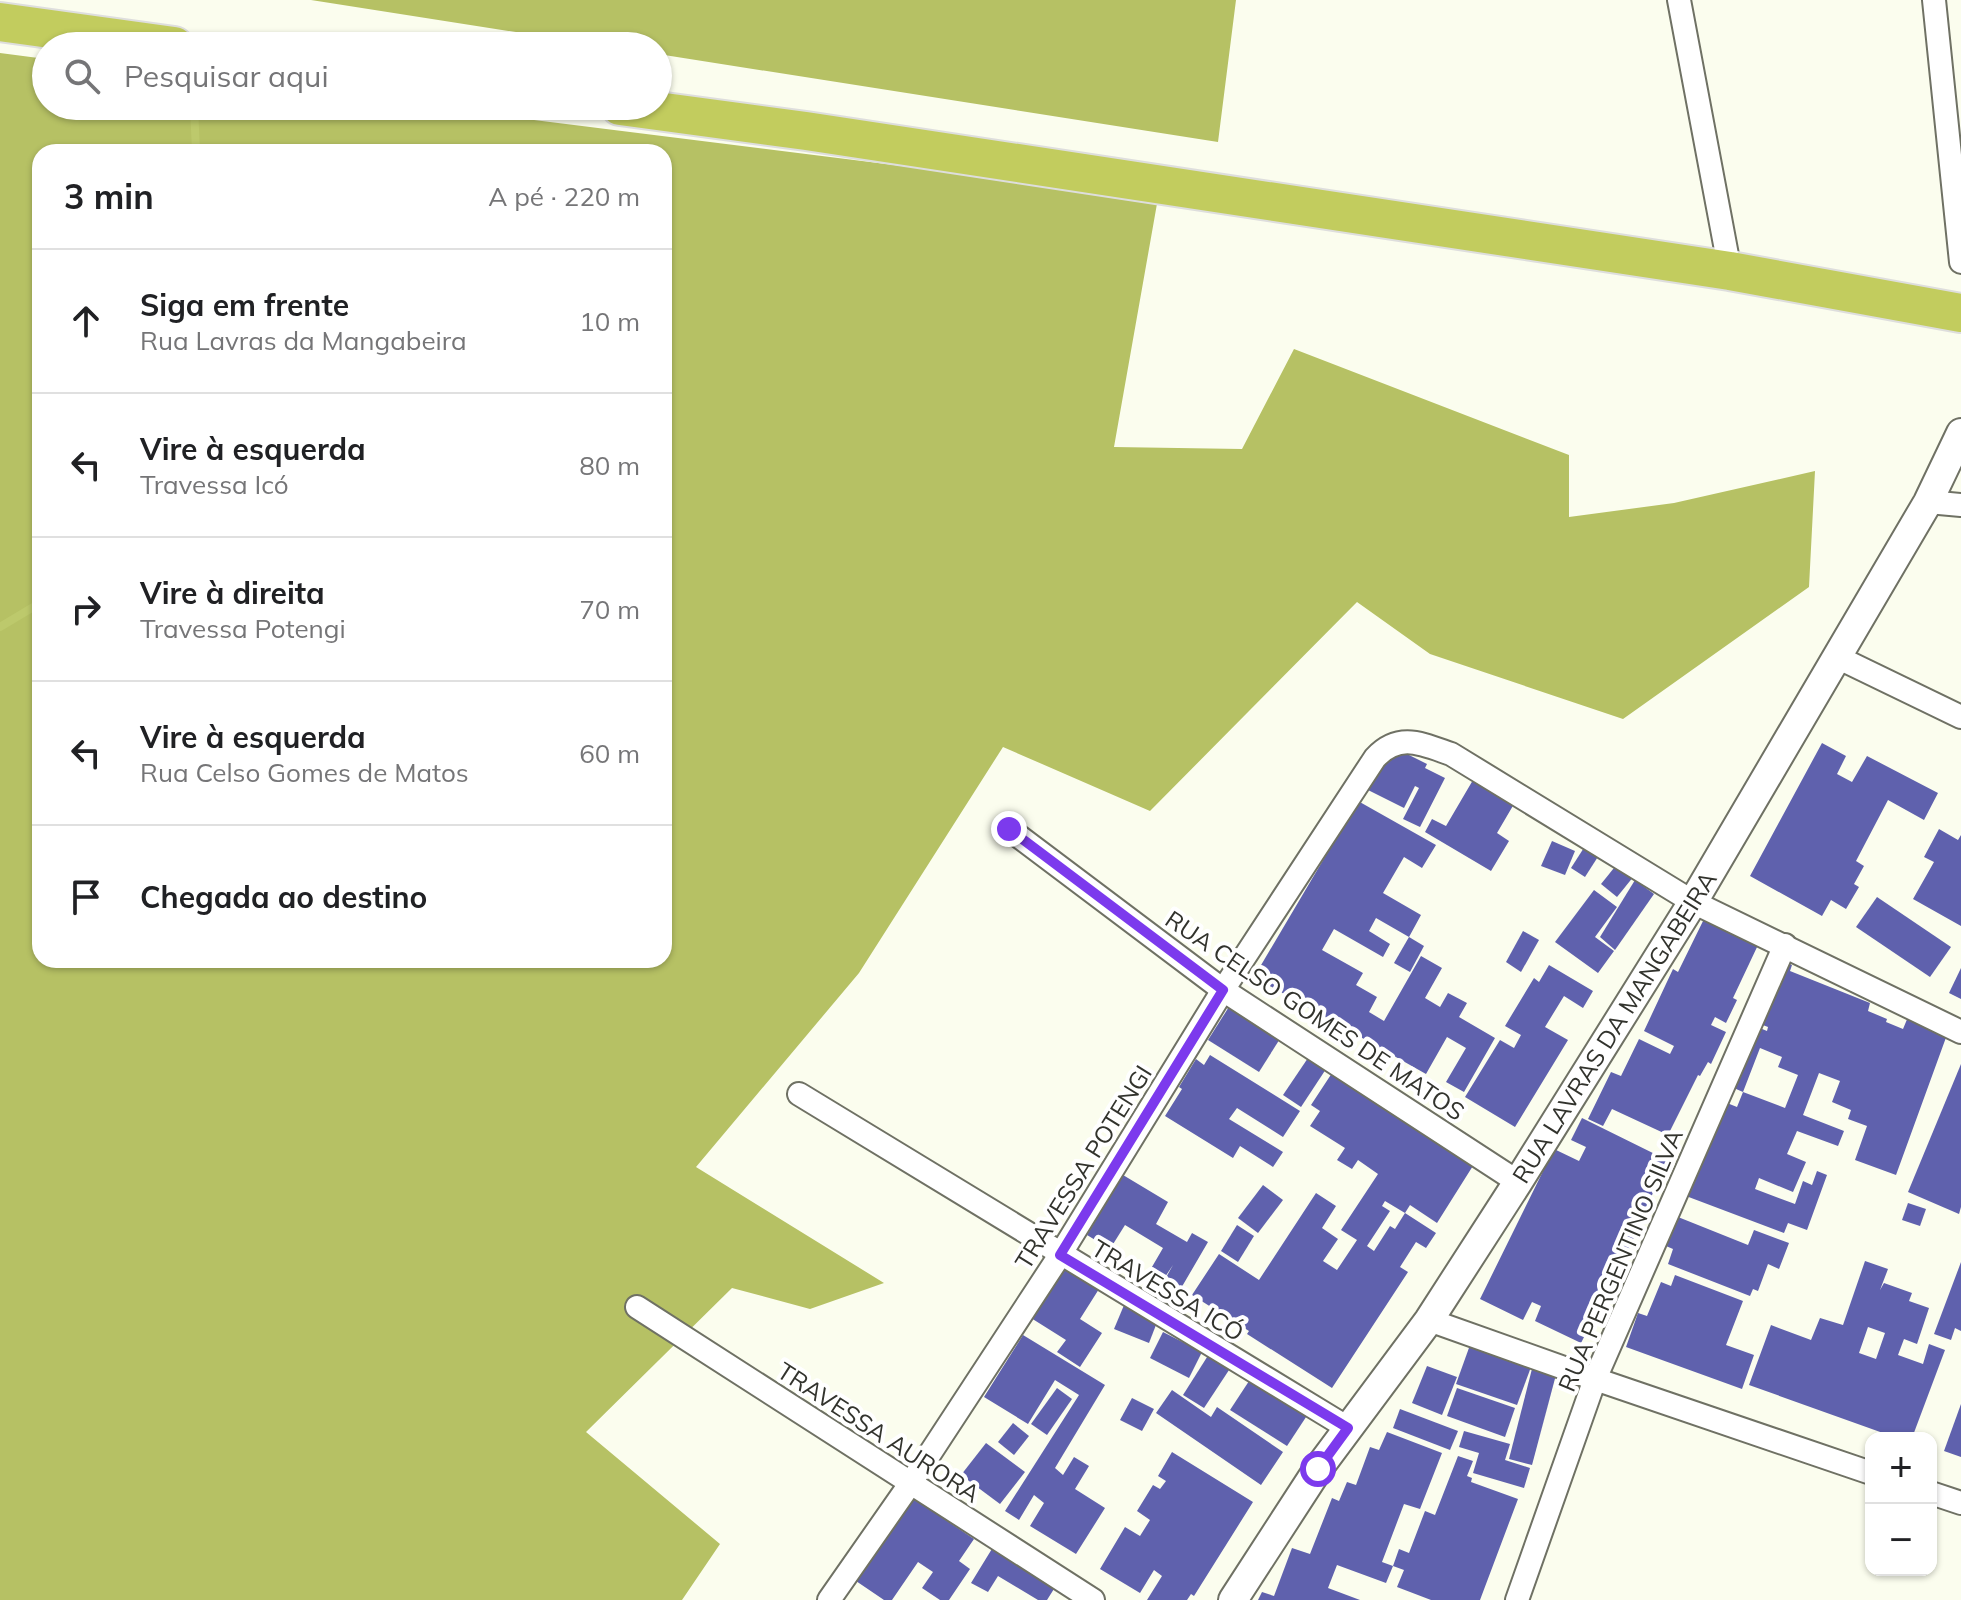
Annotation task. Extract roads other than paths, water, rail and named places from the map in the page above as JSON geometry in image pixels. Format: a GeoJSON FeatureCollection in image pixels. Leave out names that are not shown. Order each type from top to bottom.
{"type":"FeatureCollection","features":[{"type":"Feature","properties":{"kind":"highway"},"geometry":{"type":"LineString","coordinates":[[0,22],[72,32]]}},
{"type":"Feature","properties":{"kind":"highway"},"geometry":{"type":"LineString","coordinates":[[672,113],[1730,271],[1961,313]]}},
{"type":"Feature","properties":{"kind":"street"},"geometry":{"type":"LineString","coordinates":[[1679,0],[1730,271]]}},
{"type":"Feature","properties":{"kind":"street"},"geometry":{"type":"LineString","coordinates":[[1934,0],[1961,262]]}},
{"type":"Feature","properties":{"kind":"street","name":"RUA LAVRAS DA MANGABEIRA"},"geometry":{"type":"LineString","coordinates":[[1233,1600],[1318,1469],[1429,1320],[1693,902],[1928,502],[1961,433]]}},
{"type":"Feature","properties":{"kind":"street"},"geometry":{"type":"LineString","coordinates":[[1928,502],[1961,505]]}},
{"type":"Feature","properties":{"kind":"street"},"geometry":{"type":"LineString","coordinates":[[1837,657],[1961,717]]}},
{"type":"Feature","properties":{"kind":"street","name":"TRAVESSA POTENGI"},"geometry":{"type":"LineString","coordinates":[[829,1600],[910,1484],[1060,1255],[1223,990],[1384,747],[1406,741],[1451,754],[1693,902]]}},
{"type":"Feature","properties":{"kind":"street","name":"RUA CELSO GOMES DE MATOS"},"geometry":{"type":"LineString","coordinates":[[1009,829],[1223,990],[1518,1182]]}},
{"type":"Feature","properties":{"kind":"street"},"geometry":{"type":"LineString","coordinates":[[1693,902],[1961,1032]]}},
{"type":"Feature","properties":{"kind":"street","name":"RUA PERGENTINO SILVA"},"geometry":{"type":"LineString","coordinates":[[1517,1600],[1595,1379],[1785,945]]}},
{"type":"Feature","properties":{"kind":"street","name":"TRAVESSA ICÓ"},"geometry":{"type":"LineString","coordinates":[[799,1094],[1348,1428]]}},
{"type":"Feature","properties":{"kind":"street","name":"TRAVESSA AURORA"},"geometry":{"type":"LineString","coordinates":[[637,1307],[1093,1600]]}},
{"type":"Feature","properties":{"kind":"street"},"geometry":{"type":"LineString","coordinates":[[1429,1320],[1865,1471]]}},
{"type":"Feature","properties":{"kind":"street"},"geometry":{"type":"LineString","coordinates":[[1937,1495],[1961,1503]]}},
{"type":"Feature","properties":{"kind":"waterway"},"geometry":{"type":"LineString","coordinates":[[195,120],[196,144]]}},
{"type":"Feature","properties":{"kind":"waterway"},"geometry":{"type":"LineString","coordinates":[[0,627],[32,608]]}}]}
